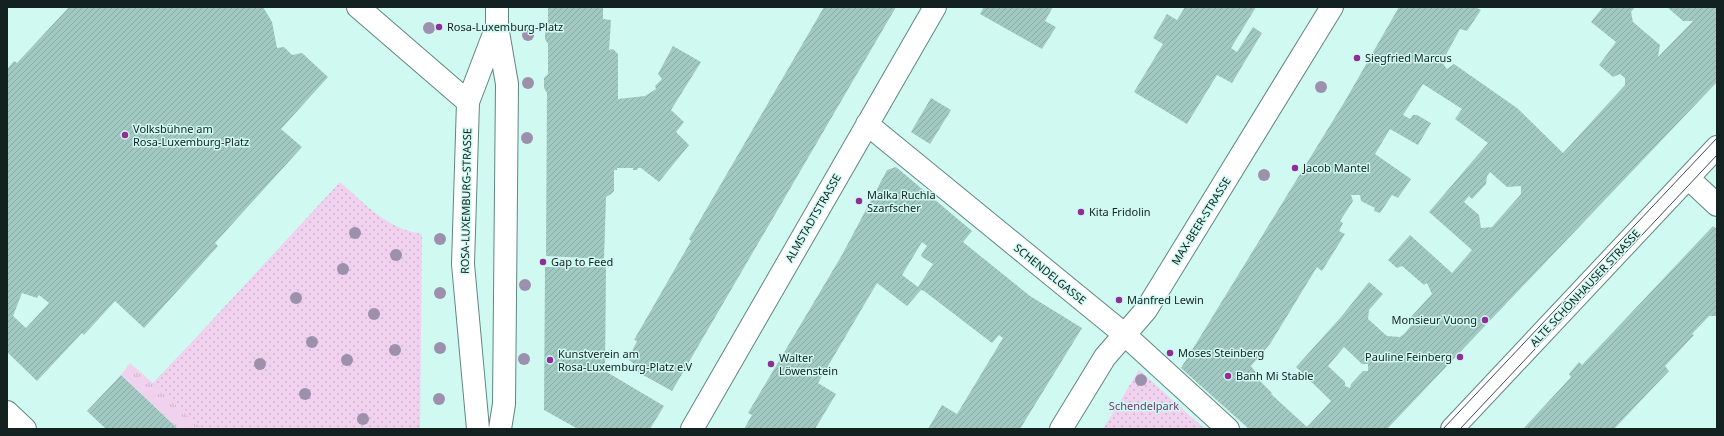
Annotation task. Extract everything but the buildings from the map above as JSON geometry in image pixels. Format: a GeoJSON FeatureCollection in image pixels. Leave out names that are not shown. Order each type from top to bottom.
{"type":"FeatureCollection","features":[{"type":"Feature","properties":{"kind":"street"},"geometry":{"type":"LineString","coordinates":[[358,7],[468,102]]}},
{"type":"Feature","properties":{"kind":"street","name":"ALMSTADTSTRASSE"},"geometry":{"type":"LineString","coordinates":[[692,429],[935,7]]}},
{"type":"Feature","properties":{"kind":"street","name":"MAX-BEER-STRASSE"},"geometry":{"type":"LineString","coordinates":[[1061,429],[1105,357],[1146,310],[1332,7]]}},
{"type":"Feature","properties":{"kind":"street","name":"ROSA-LUXEMBURG-STRASSE"},"geometry":{"type":"LineString","coordinates":[[478,429],[463,264],[468,102],[497,17]]}},
{"type":"Feature","properties":{"kind":"street","name":"ROSA-LUXEMBURG-STRASSE"},"geometry":{"type":"LineString","coordinates":[[497,17],[507,84],[504,404],[500,429]]}},
{"type":"Feature","properties":{"kind":"street","name":"SCHENDELGASSE"},"geometry":{"type":"LineString","coordinates":[[867,124],[1124,334],[1228,429]]}},
{"type":"Feature","properties":{"kind":"street","name":"ALTE SCHÖNHAUSER STRASSE"},"geometry":{"type":"LineString","coordinates":[[1452,429],[1717,147]]}},
{"type":"Feature","properties":{"kind":"street"},"geometry":{"type":"LineString","coordinates":[[1688,178],[1717,205]]}},
{"type":"Feature","properties":{"kind":"street"},"geometry":{"type":"LineString","coordinates":[[7,412],[25,429]]}},
{"type":"Feature","properties":{"kind":"green space"},"geometry":{"type":"Polygon","coordinates":[[[340,182],[368,207],[387,221],[398,227],[422,234],[420,429],[202,429],[153,384],[340,182]]]}},
{"type":"Feature","properties":{"kind":"green space"},"geometry":{"type":"Polygon","coordinates":[[[189,345],[260,429],[178,429],[121,375],[130,363],[153,383],[189,345]]]}},
{"type":"Feature","properties":{"kind":"green space","name":"Schendelpark"},"geometry":{"type":"Polygon","coordinates":[[[1139,370],[1205,429],[1103,429],[1139,370]]]}},
{"type":"Feature","properties":{"kind":"tram line"},"geometry":{"type":"LineString","coordinates":[[1443,429],[1717,138]]}},
{"type":"Feature","properties":{"kind":"tram line"},"geometry":{"type":"LineString","coordinates":[[1460,429],[1717,155]]}},
{"type":"Feature","properties":{"kind":"place","name":"Rosa-Luxemburg-Platz"},"geometry":{"type":"Point","coordinates":[439,27]}},
{"type":"Feature","properties":{"kind":"place","name":"Siegfried Marcus"},"geometry":{"type":"Point","coordinates":[1357,58]}},
{"type":"Feature","properties":{"kind":"place","name":"Volksbühne am Rosa-Luxemburg-Platz"},"geometry":{"type":"Point","coordinates":[125,135]}},
{"type":"Feature","properties":{"kind":"place","name":"Jacob Mantel"},"geometry":{"type":"Point","coordinates":[1295,168]}},
{"type":"Feature","properties":{"kind":"place","name":"Malka Ruchla Szarfscher"},"geometry":{"type":"Point","coordinates":[859,201]}},
{"type":"Feature","properties":{"kind":"place","name":"Kita Fridolin"},"geometry":{"type":"Point","coordinates":[1081,212]}},
{"type":"Feature","properties":{"kind":"place","name":"Gap to Feed"},"geometry":{"type":"Point","coordinates":[543,262]}},
{"type":"Feature","properties":{"kind":"place","name":"Manfred Lewin"},"geometry":{"type":"Point","coordinates":[1119,300]}},
{"type":"Feature","properties":{"kind":"place","name":"Monsieur Vuong"},"geometry":{"type":"Point","coordinates":[1485,320]}},
{"type":"Feature","properties":{"kind":"place","name":"Moses Steinberg"},"geometry":{"type":"Point","coordinates":[1170,353]}},
{"type":"Feature","properties":{"kind":"place","name":"Pauline Feinberg"},"geometry":{"type":"Point","coordinates":[1460,357]}},
{"type":"Feature","properties":{"kind":"place","name":"Kunstverein am Rosa-Luxemburg-Platz e.V"},"geometry":{"type":"Point","coordinates":[550,360]}},
{"type":"Feature","properties":{"kind":"place","name":"Walter Löwenstein"},"geometry":{"type":"Point","coordinates":[771,364]}},
{"type":"Feature","properties":{"kind":"place","name":"Banh Mi Stable"},"geometry":{"type":"Point","coordinates":[1228,376]}}]}
